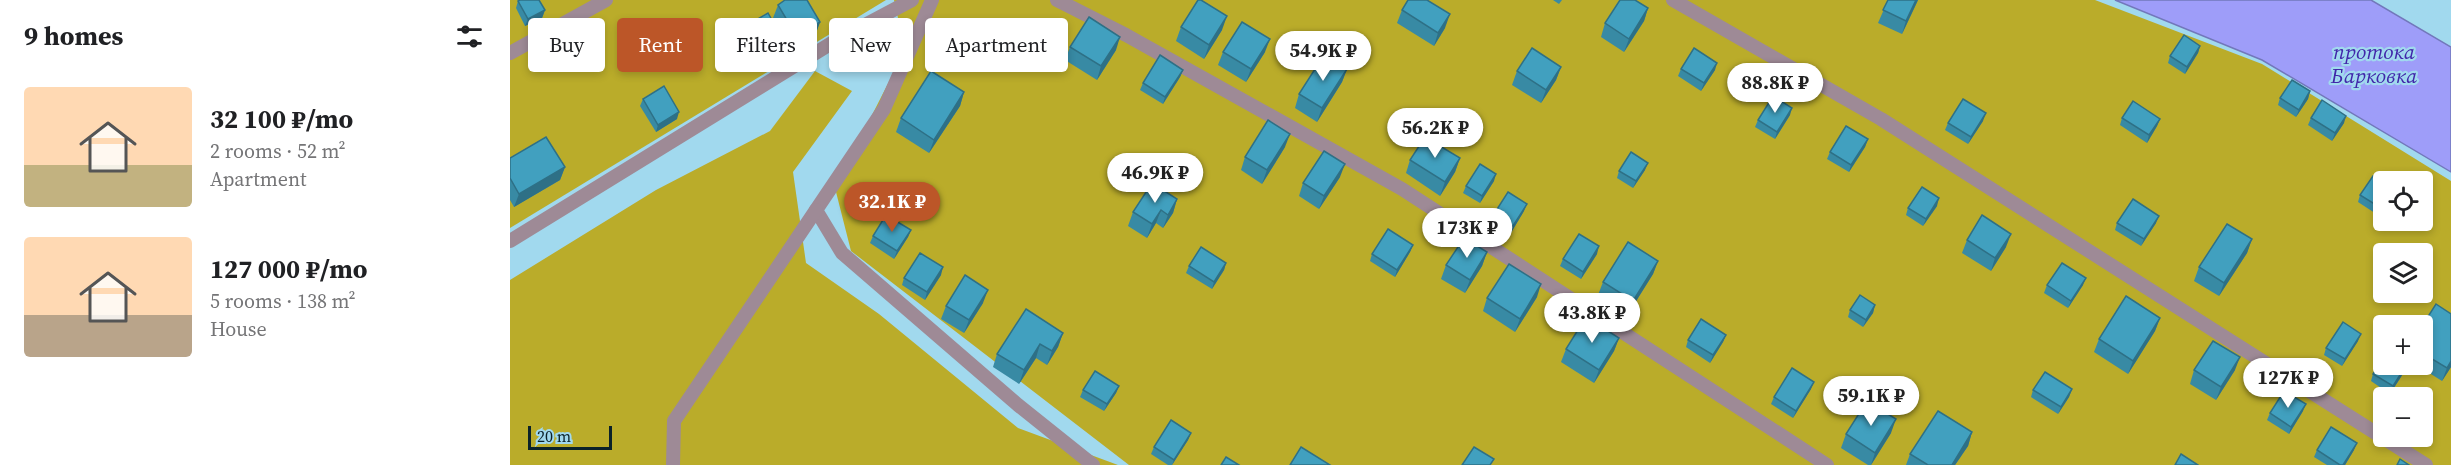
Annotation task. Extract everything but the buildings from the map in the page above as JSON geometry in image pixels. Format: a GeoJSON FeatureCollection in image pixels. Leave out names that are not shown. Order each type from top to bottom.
{"type":"FeatureCollection","features":[{"type":"Feature","properties":{"kind":"lane"},"geometry":{"type":"LineString","coordinates":[[510,53],[606,0]]}},
{"type":"Feature","properties":{"kind":"lane"},"geometry":{"type":"LineString","coordinates":[[510,241],[835,41],[912,0]]}},
{"type":"Feature","properties":{"kind":"lane"},"geometry":{"type":"LineString","coordinates":[[673,465],[674,421],[884,109],[932,0]]}},
{"type":"Feature","properties":{"kind":"lane"},"geometry":{"type":"LineString","coordinates":[[1057,0],[1126,35],[1402,189],[1827,465]]}},
{"type":"Feature","properties":{"kind":"lane"},"geometry":{"type":"LineString","coordinates":[[1673,0],[1881,119],[2426,465]]}},
{"type":"Feature","properties":{"kind":"lane"},"geometry":{"type":"LineString","coordinates":[[816,210],[842,253],[1018,405],[1093,465]]}},
{"type":"Feature","properties":{"kind":"shaded area"},"geometry":{"type":"Polygon","coordinates":[[[510,0],[886,0],[856,18],[829,18],[829,35],[817,42],[817,18],[715,18],[715,72],[767,72],[510,228],[510,0]]]}},
{"type":"Feature","properties":{"kind":"shaded area"},"geometry":{"type":"Polygon","coordinates":[[[894,0],[2095,0],[2262,64],[2451,181],[2451,465],[1129,465],[851,251],[835,188],[894,72],[913,72],[913,18],[898,18],[894,0]]]}},
{"type":"Feature","properties":{"kind":"shaded area"},"geometry":{"type":"Polygon","coordinates":[[[814,72],[852,91],[793,172],[806,263],[879,314],[1018,428],[1118,465],[510,465],[510,280],[656,190],[770,131],[814,72]]]}},
{"type":"Feature","properties":{"kind":"water","name":"протока Барковка"},"geometry":{"type":"Polygon","coordinates":[[[2115,0],[2371,0],[2451,47],[2451,172],[2262,60],[2115,0]]]}}]}
